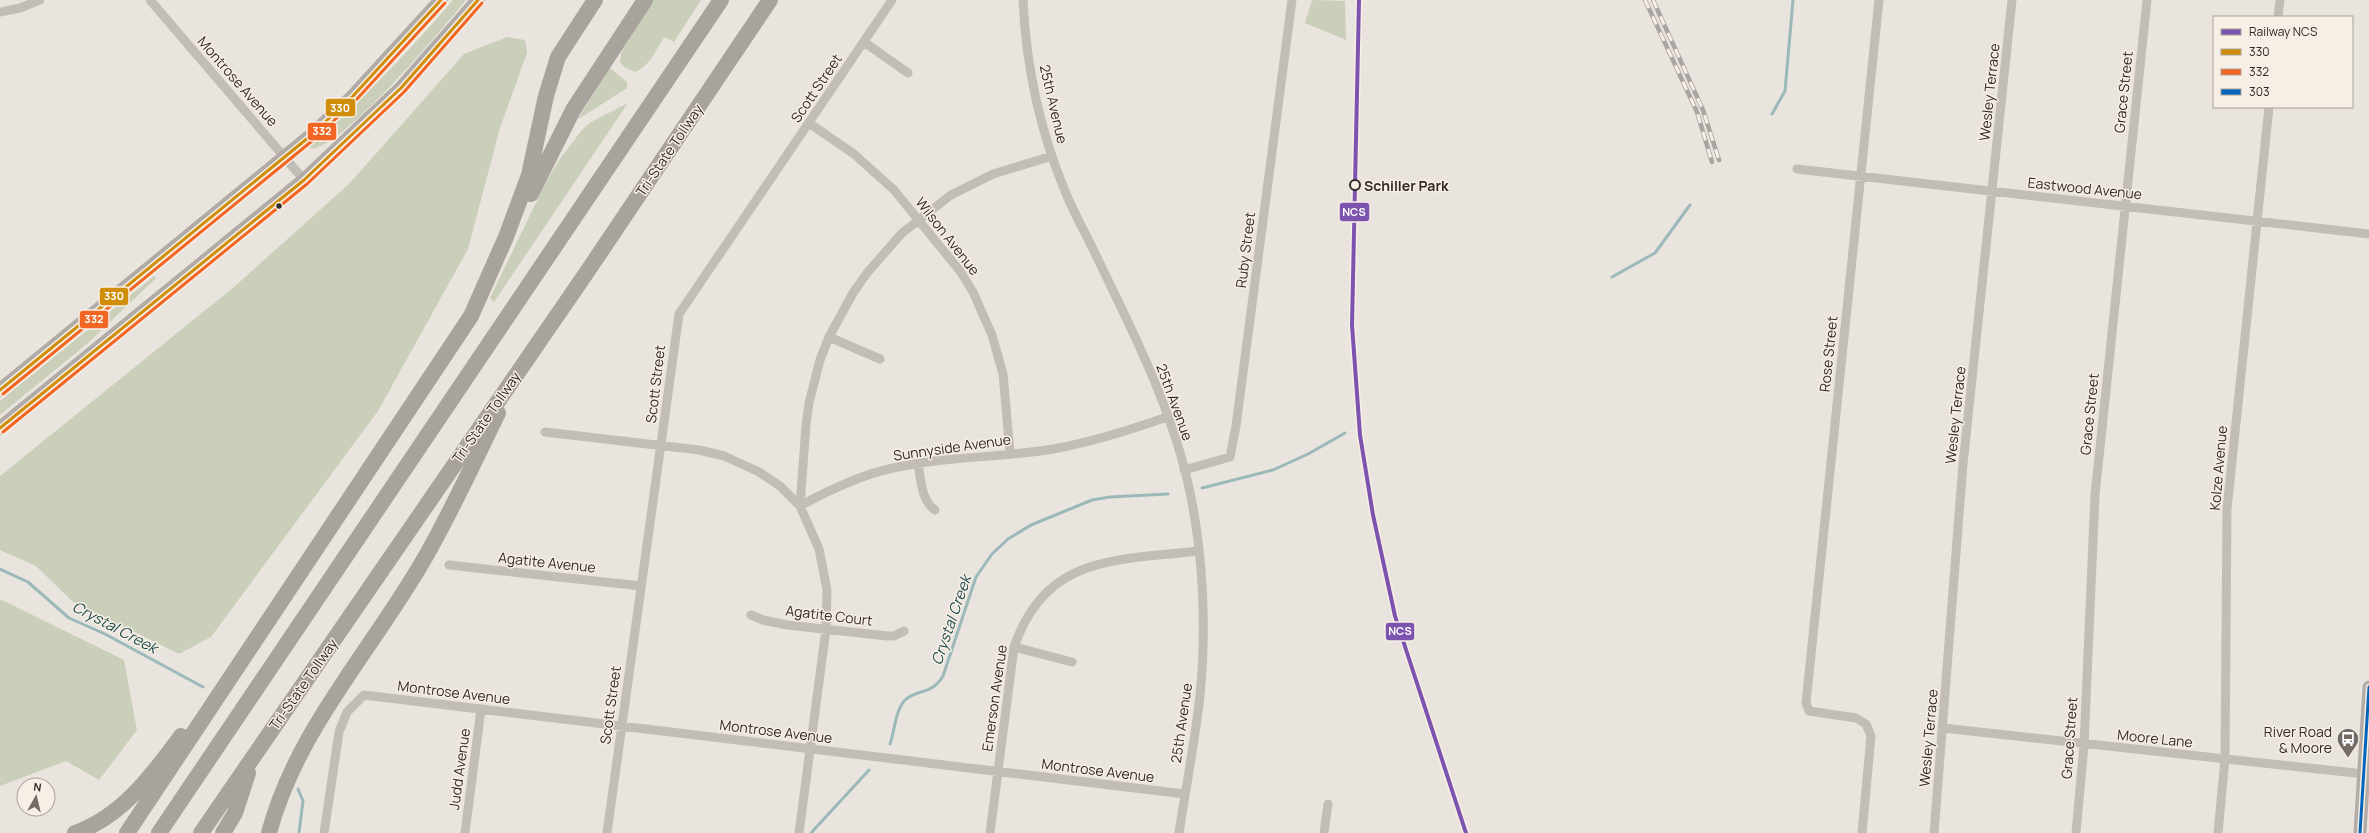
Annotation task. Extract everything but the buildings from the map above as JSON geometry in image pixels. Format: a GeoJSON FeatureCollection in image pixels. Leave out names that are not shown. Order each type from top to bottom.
{"type":"FeatureCollection","features":[{"type":"Feature","properties":{"kind":"highway"},"geometry":{"type":"LineString","coordinates":[[479,299],[529,175],[546,96],[558,57],[595,0]]}},
{"type":"Feature","properties":{"kind":"highway"},"geometry":{"type":"LineString","coordinates":[[127,833],[442,360],[479,299],[492,282],[546,163],[573,110],[645,0]]}},
{"type":"Feature","properties":{"kind":"highway"},"geometry":{"type":"LineString","coordinates":[[159,833],[721,0]]}},
{"type":"Feature","properties":{"kind":"highway","name":"Tri-State Tollway"},"geometry":{"type":"LineString","coordinates":[[201,833],[587,272],[770,0]]}},
{"type":"Feature","properties":{"kind":"highway"},"geometry":{"type":"LineString","coordinates":[[269,833],[275,812],[304,747],[423,561],[521,366]]}},
{"type":"Feature","properties":{"kind":"highway"},"geometry":{"type":"LineString","coordinates":[[75,833],[103,819],[127,801],[144,784],[190,724],[278,596],[296,578]]}},
{"type":"Feature","properties":{"kind":"highway"},"geometry":{"type":"LineString","coordinates":[[222,833],[235,813],[254,755]]}},
{"type":"Feature","properties":{"kind":"main road"},"geometry":{"type":"LineString","coordinates":[[0,390],[286,157],[353,96],[441,0]]}},
{"type":"Feature","properties":{"kind":"main road"},"geometry":{"type":"LineString","coordinates":[[0,428],[304,180],[401,88],[478,0]]}},
{"type":"Feature","properties":{"kind":"main road"},"geometry":{"type":"LineString","coordinates":[[2360,833],[2369,687]]}},
{"type":"Feature","properties":{"kind":"street"},"geometry":{"type":"LineString","coordinates":[[0,12],[20,8],[40,0]]}},
{"type":"Feature","properties":{"kind":"street","name":"Montrose Avenue"},"geometry":{"type":"LineString","coordinates":[[150,0],[286,157],[304,180]]}},
{"type":"Feature","properties":{"kind":"street","name":"Scott Street"},"geometry":{"type":"LineString","coordinates":[[607,833],[678,322],[682,308],[892,0]]}},
{"type":"Feature","properties":{"kind":"street","name":"25th Avenue"},"geometry":{"type":"LineString","coordinates":[[1023,0],[1029,56],[1052,156],[1071,205],[1141,350],[1167,417],[1184,470],[1198,551],[1204,632],[1200,695],[1179,833]]}},
{"type":"Feature","properties":{"kind":"street","name":"Ruby Street"},"geometry":{"type":"LineString","coordinates":[[1184,470],[1230,457],[1236,426],[1292,0]]}},
{"type":"Feature","properties":{"kind":"street","name":"Rose Street"},"geometry":{"type":"LineString","coordinates":[[1862,833],[1871,736],[1866,724],[1856,718],[1809,711],[1806,703],[1879,0]]}},
{"type":"Feature","properties":{"kind":"street","name":"Wesley Terrace"},"geometry":{"type":"LineString","coordinates":[[1934,833],[1963,464],[2012,0]]}},
{"type":"Feature","properties":{"kind":"street","name":"Grace Street"},"geometry":{"type":"LineString","coordinates":[[2076,833],[2084,745],[2095,495],[2124,206],[2147,0]]}},
{"type":"Feature","properties":{"kind":"street"},"geometry":{"type":"LineString","coordinates":[[2278,16],[2280,0]]}},
{"type":"Feature","properties":{"kind":"street"},"geometry":{"type":"LineString","coordinates":[[864,42],[908,73]]}},
{"type":"Feature","properties":{"kind":"street","name":"Kolze Avenue"},"geometry":{"type":"LineString","coordinates":[[2218,833],[2225,760],[2228,509],[2268,108]]}},
{"type":"Feature","properties":{"kind":"street","name":"Wilson Avenue"},"geometry":{"type":"LineString","coordinates":[[808,123],[854,154],[873,170],[918,219],[960,271],[983,313],[1003,374],[1010,453]]}},
{"type":"Feature","properties":{"kind":"street"},"geometry":{"type":"LineString","coordinates":[[800,506],[809,403],[829,337],[867,273],[902,233],[918,219],[952,195],[994,174],[1052,156]]}},
{"type":"Feature","properties":{"kind":"street","name":"Eastwood Avenue"},"geometry":{"type":"LineString","coordinates":[[1797,170],[2369,234]]}},
{"type":"Feature","properties":{"kind":"street"},"geometry":{"type":"LineString","coordinates":[[829,337],[880,359]]}},
{"type":"Feature","properties":{"kind":"street","name":"Sunnyside Avenue"},"geometry":{"type":"LineString","coordinates":[[800,506],[846,483],[891,468],[918,463],[1052,449],[1087,442],[1167,417]]}},
{"type":"Feature","properties":{"kind":"street"},"geometry":{"type":"LineString","coordinates":[[545,432],[699,450],[741,462],[780,486],[800,506],[819,549],[827,590],[826,629],[799,833]]}},
{"type":"Feature","properties":{"kind":"street"},"geometry":{"type":"LineString","coordinates":[[918,463],[924,495],[930,506],[935,510]]}},
{"type":"Feature","properties":{"kind":"street","name":"Emerson Avenue"},"geometry":{"type":"LineString","coordinates":[[990,833],[1014,647],[1020,629],[1039,599],[1050,587],[1072,573],[1098,564],[1198,551]]}},
{"type":"Feature","properties":{"kind":"street","name":"Agatite Avenue"},"geometry":{"type":"LineString","coordinates":[[449,565],[641,586]]}},
{"type":"Feature","properties":{"kind":"street","name":"Agatite Court"},"geometry":{"type":"LineString","coordinates":[[751,615],[762,620],[787,625],[887,636],[900,634],[904,631]]}},
{"type":"Feature","properties":{"kind":"street"},"geometry":{"type":"LineString","coordinates":[[1014,647],[1072,662]]}},
{"type":"Feature","properties":{"kind":"street","name":"Montrose Avenue"},"geometry":{"type":"LineString","coordinates":[[324,833],[339,732],[347,712],[364,695],[1185,794]]}},
{"type":"Feature","properties":{"kind":"street","name":"Judd Avenue"},"geometry":{"type":"LineString","coordinates":[[465,833],[481,709]]}},
{"type":"Feature","properties":{"kind":"street","name":"Moore Lane"},"geometry":{"type":"LineString","coordinates":[[1943,728],[2084,745],[2364,774]]}},
{"type":"Feature","properties":{"kind":"street"},"geometry":{"type":"LineString","coordinates":[[1324,833],[1328,804]]}},
{"type":"Feature","properties":{"kind":"green space"},"geometry":{"type":"Polygon","coordinates":[[[453,0],[466,0],[392,85],[346,129],[326,143],[311,149],[311,146],[402,57],[453,0]]]}},
{"type":"Feature","properties":{"kind":"green space"},"geometry":{"type":"Polygon","coordinates":[[[651,0],[701,0],[674,42],[664,37],[649,62],[635,72],[624,67],[620,62],[621,53],[651,0]]]}},
{"type":"Feature","properties":{"kind":"green space"},"geometry":{"type":"Polygon","coordinates":[[[1312,0],[1345,1],[1346,40],[1305,23],[1312,0]]]}},
{"type":"Feature","properties":{"kind":"green space"},"geometry":{"type":"Polygon","coordinates":[[[507,37],[525,40],[527,53],[500,128],[468,249],[378,411],[211,637],[179,654],[72,601],[36,566],[0,550],[0,476],[234,287],[350,183],[464,54],[507,37]]]}},
{"type":"Feature","properties":{"kind":"green space"},"geometry":{"type":"Polygon","coordinates":[[[610,68],[627,82],[627,88],[577,120],[610,68]]]}},
{"type":"Feature","properties":{"kind":"green space"},"geometry":{"type":"Polygon","coordinates":[[[628,103],[494,302],[490,298],[546,182],[560,159],[581,131],[591,122],[628,103]]]}},
{"type":"Feature","properties":{"kind":"green space"},"geometry":{"type":"Polygon","coordinates":[[[154,276],[156,278],[88,343],[0,415],[0,401],[154,276]]]}},
{"type":"Feature","properties":{"kind":"green space"},"geometry":{"type":"Polygon","coordinates":[[[0,599],[124,660],[137,730],[99,780],[66,761],[24,777],[16,777],[16,780],[0,786],[0,599]]]}},
{"type":"Feature","properties":{"kind":"waterway","name":"Crystal Creek"},"geometry":{"type":"LineString","coordinates":[[1772,114],[1785,91],[1793,0]]}},
{"type":"Feature","properties":{"kind":"waterway","name":"Crystal Creek"},"geometry":{"type":"LineString","coordinates":[[1612,277],[1655,253],[1690,205]]}},
{"type":"Feature","properties":{"kind":"waterway","name":"Crystal Creek"},"geometry":{"type":"LineString","coordinates":[[1202,488],[1273,470],[1308,454],[1345,433]]}},
{"type":"Feature","properties":{"kind":"waterway","name":"Crystal Creek"},"geometry":{"type":"LineString","coordinates":[[890,744],[897,715],[905,700],[910,696],[934,686],[943,676],[976,577],[992,554],[1008,539],[1031,525],[1092,500],[1110,497],[1168,494]]}},
{"type":"Feature","properties":{"kind":"waterway","name":"Crystal Creek"},"geometry":{"type":"LineString","coordinates":[[0,569],[28,582],[69,618],[105,634],[203,687]]}},
{"type":"Feature","properties":{"kind":"waterway","name":"Crystal Creek"},"geometry":{"type":"LineString","coordinates":[[811,833],[869,770]]}},
{"type":"Feature","properties":{"kind":"waterway","name":"Crystal Creek"},"geometry":{"type":"LineString","coordinates":[[298,789],[303,801],[299,833]]}},
{"type":"Feature","properties":{"kind":"railway"},"geometry":{"type":"LineString","coordinates":[[1645,0],[1697,112],[1712,162]]}},
{"type":"Feature","properties":{"kind":"railway"},"geometry":{"type":"LineString","coordinates":[[1653,0],[1703,110],[1719,160]]}},
{"type":"Feature","properties":{"kind":"rail line","name":"NCS"},"geometry":{"type":"LineString","coordinates":[[1359,0],[1352,325],[1360,435],[1373,515],[1395,616],[1466,833]]}},
{"type":"Feature","properties":{"kind":"transit line","name":"330"},"geometry":{"type":"LineString","coordinates":[[0,390],[309,137],[353,96],[441,0]]}},
{"type":"Feature","properties":{"kind":"transit line","name":"330"},"geometry":{"type":"LineString","coordinates":[[0,428],[304,180],[401,88],[478,0]]}},
{"type":"Feature","properties":{"kind":"transit line","name":"332"},"geometry":{"type":"LineString","coordinates":[[3,394],[312,141],[357,99],[445,3]]}},
{"type":"Feature","properties":{"kind":"transit line","name":"332"},"geometry":{"type":"LineString","coordinates":[[3,432],[307,184],[404,92],[482,3]]}},
{"type":"Feature","properties":{"kind":"transit line","name":"303"},"geometry":{"type":"LineString","coordinates":[[2360,833],[2369,687]]}},
{"type":"Feature","properties":{"kind":"place","name":"Schiller Park"},"geometry":{"type":"Point","coordinates":[1355,185]}},
{"type":"Feature","properties":{"kind":"place","name":"River Road & Moore"},"geometry":{"type":"Point","coordinates":[2348,758]}}]}
